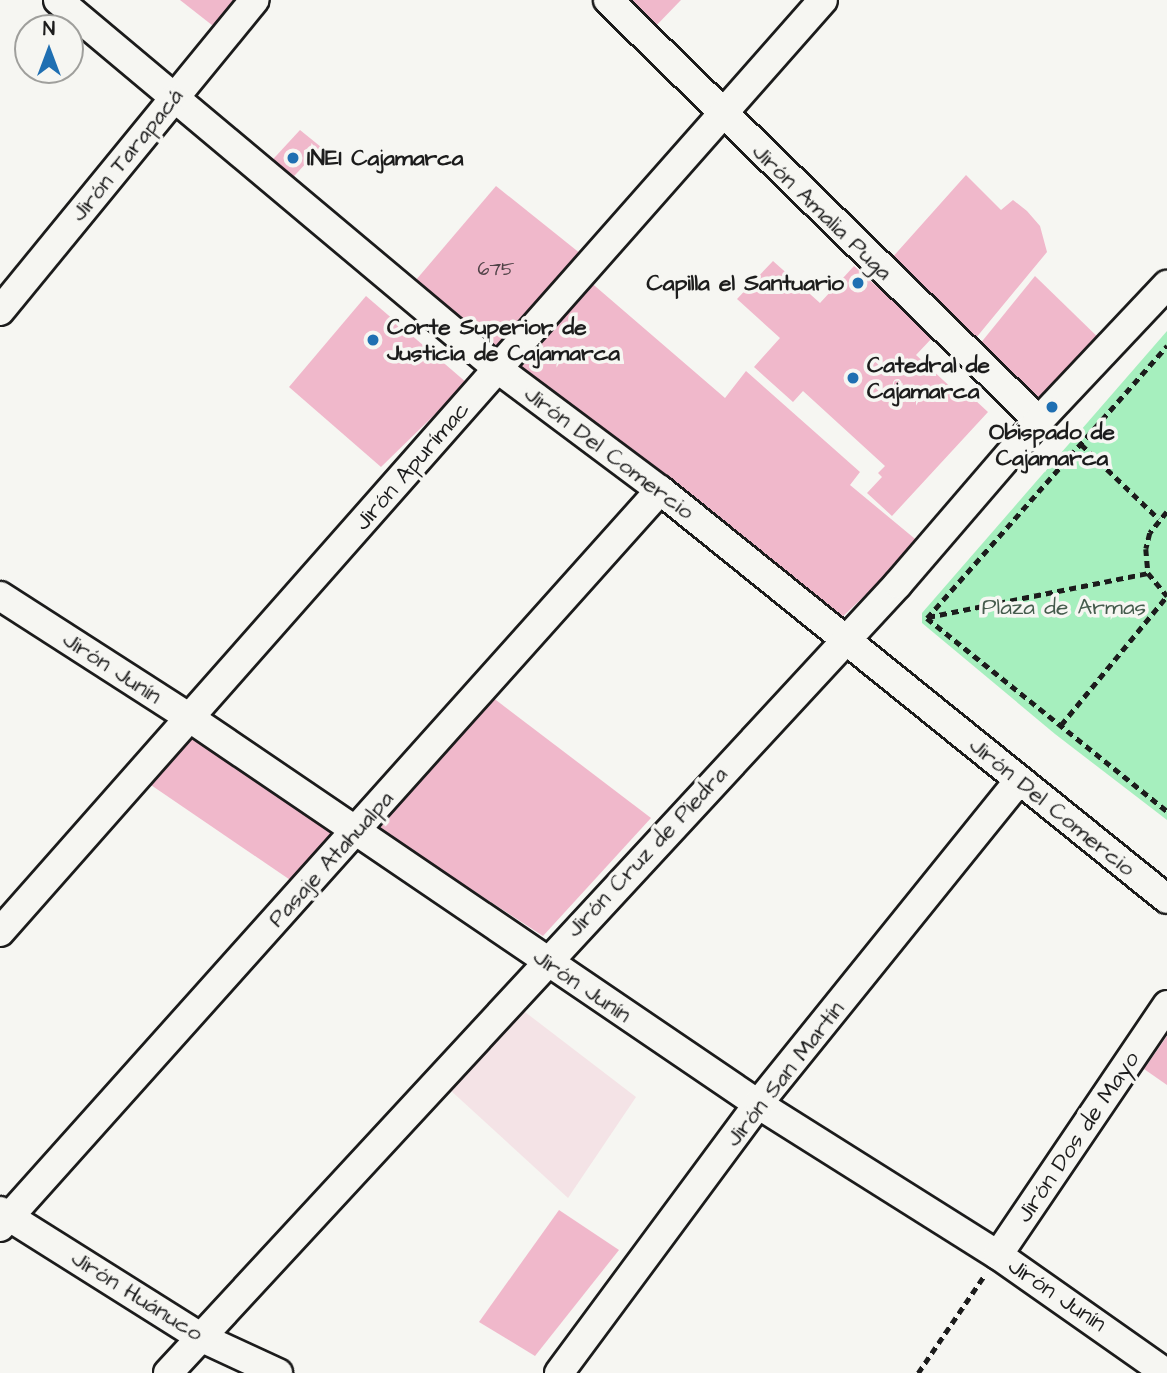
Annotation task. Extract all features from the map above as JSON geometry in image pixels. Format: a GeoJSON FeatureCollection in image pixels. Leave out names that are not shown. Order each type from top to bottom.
{"type":"FeatureCollection","features":[{"type":"Feature","properties":{"kind":"street","name":"Jirón Del Comercio"},"geometry":{"type":"LineString","coordinates":[[58,0],[498,369],[660,490],[1167,900]]}},
{"type":"Feature","properties":{"kind":"street","name":"Jirón Tarapacá"},"geometry":{"type":"LineString","coordinates":[[0,311],[255,0]]}},
{"type":"Feature","properties":{"kind":"street","name":"Jirón Amalia Puga"},"geometry":{"type":"LineString","coordinates":[[608,0],[721,114],[1039,421]]}},
{"type":"Feature","properties":{"kind":"street","name":"Jirón Apurímac"},"geometry":{"type":"LineString","coordinates":[[0,932],[822,0]]}},
{"type":"Feature","properties":{"kind":"street","name":"Jirón Cruz de Piedra"},"geometry":{"type":"LineString","coordinates":[[168,1373],[549,963],[843,638],[898,584],[1039,421],[1167,285]]}},
{"type":"Feature","properties":{"kind":"street","name":"Pasaje Atahualpa"},"geometry":{"type":"LineString","coordinates":[[3,1219],[357,831],[660,490]]}},
{"type":"Feature","properties":{"kind":"street","name":"Jirón Junín"},"geometry":{"type":"LineString","coordinates":[[5,608],[190,718],[758,1104],[998,1255],[1166,1373]]}},
{"type":"Feature","properties":{"kind":"street","name":"Jirón San Martín"},"geometry":{"type":"LineString","coordinates":[[559,1373],[758,1104],[1019,781]]}},
{"type":"Feature","properties":{"kind":"street","name":"Jirón Dos de Mayo"},"geometry":{"type":"LineString","coordinates":[[998,1255],[1167,1004]]}},
{"type":"Feature","properties":{"kind":"street","name":"Jirón Huánuco"},"geometry":{"type":"LineString","coordinates":[[3,1219],[200,1337],[278,1373]]}},
{"type":"Feature","properties":{"kind":"path"},"geometry":{"type":"LineString","coordinates":[[928,618],[1167,346]]}},
{"type":"Feature","properties":{"kind":"path"},"geometry":{"type":"LineString","coordinates":[[1081,444],[1158,519]]}},
{"type":"Feature","properties":{"kind":"path"},"geometry":{"type":"LineString","coordinates":[[1062,725],[1167,596],[1148,572],[1146,549],[1158,519],[1167,512]]}},
{"type":"Feature","properties":{"kind":"path"},"geometry":{"type":"LineString","coordinates":[[928,618],[1148,572]]}},
{"type":"Feature","properties":{"kind":"path"},"geometry":{"type":"LineString","coordinates":[[928,618],[1167,811]]}},
{"type":"Feature","properties":{"kind":"path"},"geometry":{"type":"LineString","coordinates":[[918,1373],[998,1255]]}},
{"type":"Feature","properties":{"kind":"shaded area"},"geometry":{"type":"Polygon","coordinates":[[[525,1012],[636,1097],[568,1198],[449,1089],[525,1012]]]}},
{"type":"Feature","properties":{"kind":"green space","name":"Plaza de Armas"},"geometry":{"type":"Polygon","coordinates":[[[1167,331],[1167,820],[1055,734],[922,623],[922,613],[1167,331]]]}},
{"type":"Feature","properties":{"kind":"building"},"geometry":{"type":"Polygon","coordinates":[[[180,0],[240,0],[217,29],[180,0]]]}},
{"type":"Feature","properties":{"kind":"building"},"geometry":{"type":"Polygon","coordinates":[[[622,0],[681,0],[651,31],[622,0]]]}},
{"type":"Feature","properties":{"kind":"building","name":"INEI Cajamarca"},"geometry":{"type":"Polygon","coordinates":[[[300,130],[321,147],[284,187],[264,169],[300,130]]]}},
{"type":"Feature","properties":{"kind":"building"},"geometry":{"type":"Polygon","coordinates":[[[966,175],[1001,210],[1013,200],[1027,211],[1040,226],[1047,252],[966,350],[882,269],[966,175]]]}},
{"type":"Feature","properties":{"kind":"building"},"geometry":{"type":"Polygon","coordinates":[[[496,186],[581,254],[493,363],[410,287],[496,186]]]}},
{"type":"Feature","properties":{"kind":"building","name":"Catedral de Cajamarca"},"geometry":{"type":"Polygon","coordinates":[[[773,261],[820,303],[854,266],[933,337],[916,355],[957,393],[962,388],[988,412],[892,516],[867,493],[882,477],[878,473],[885,466],[803,391],[793,402],[754,367],[780,338],[737,299],[773,261]]]}},
{"type":"Feature","properties":{"kind":"building","name":"Obispado de Cajamarca"},"geometry":{"type":"Polygon","coordinates":[[[1035,276],[1108,347],[1039,421],[971,355],[1035,276]]]}},
{"type":"Feature","properties":{"kind":"building"},"geometry":{"type":"Polygon","coordinates":[[[588,280],[725,398],[746,371],[860,472],[850,485],[920,543],[838,621],[514,367],[588,280]]]}},
{"type":"Feature","properties":{"kind":"building","name":"Corte Superior de Justicia de Cajamarca"},"geometry":{"type":"Polygon","coordinates":[[[366,296],[467,383],[381,467],[289,387],[366,296]]]}},
{"type":"Feature","properties":{"kind":"building"},"geometry":{"type":"Polygon","coordinates":[[[492,697],[651,818],[543,936],[372,825],[492,697]]]}},
{"type":"Feature","properties":{"kind":"building"},"geometry":{"type":"Polygon","coordinates":[[[192,733],[344,837],[299,886],[148,783],[192,733]]]}},
{"type":"Feature","properties":{"kind":"building"},"geometry":{"type":"Polygon","coordinates":[[[1167,1036],[1167,1085],[1144,1069],[1167,1036]]]}},
{"type":"Feature","properties":{"kind":"building"},"geometry":{"type":"Polygon","coordinates":[[[559,1210],[619,1250],[535,1356],[479,1322],[559,1210]]]}},
{"type":"Feature","properties":{"kind":"place","name":"INEI Cajamarca"},"geometry":{"type":"Point","coordinates":[293,158]}},
{"type":"Feature","properties":{"kind":"place","name":"Capilla el Santuario"},"geometry":{"type":"Point","coordinates":[858,283]}},
{"type":"Feature","properties":{"kind":"place","name":"Corte Superior de Justicia de Cajamarca"},"geometry":{"type":"Point","coordinates":[373,340]}},
{"type":"Feature","properties":{"kind":"place","name":"Catedral de Cajamarca"},"geometry":{"type":"Point","coordinates":[853,378]}},
{"type":"Feature","properties":{"kind":"place","name":"Obispado de Cajamarca"},"geometry":{"type":"Point","coordinates":[1052,407]}}]}
